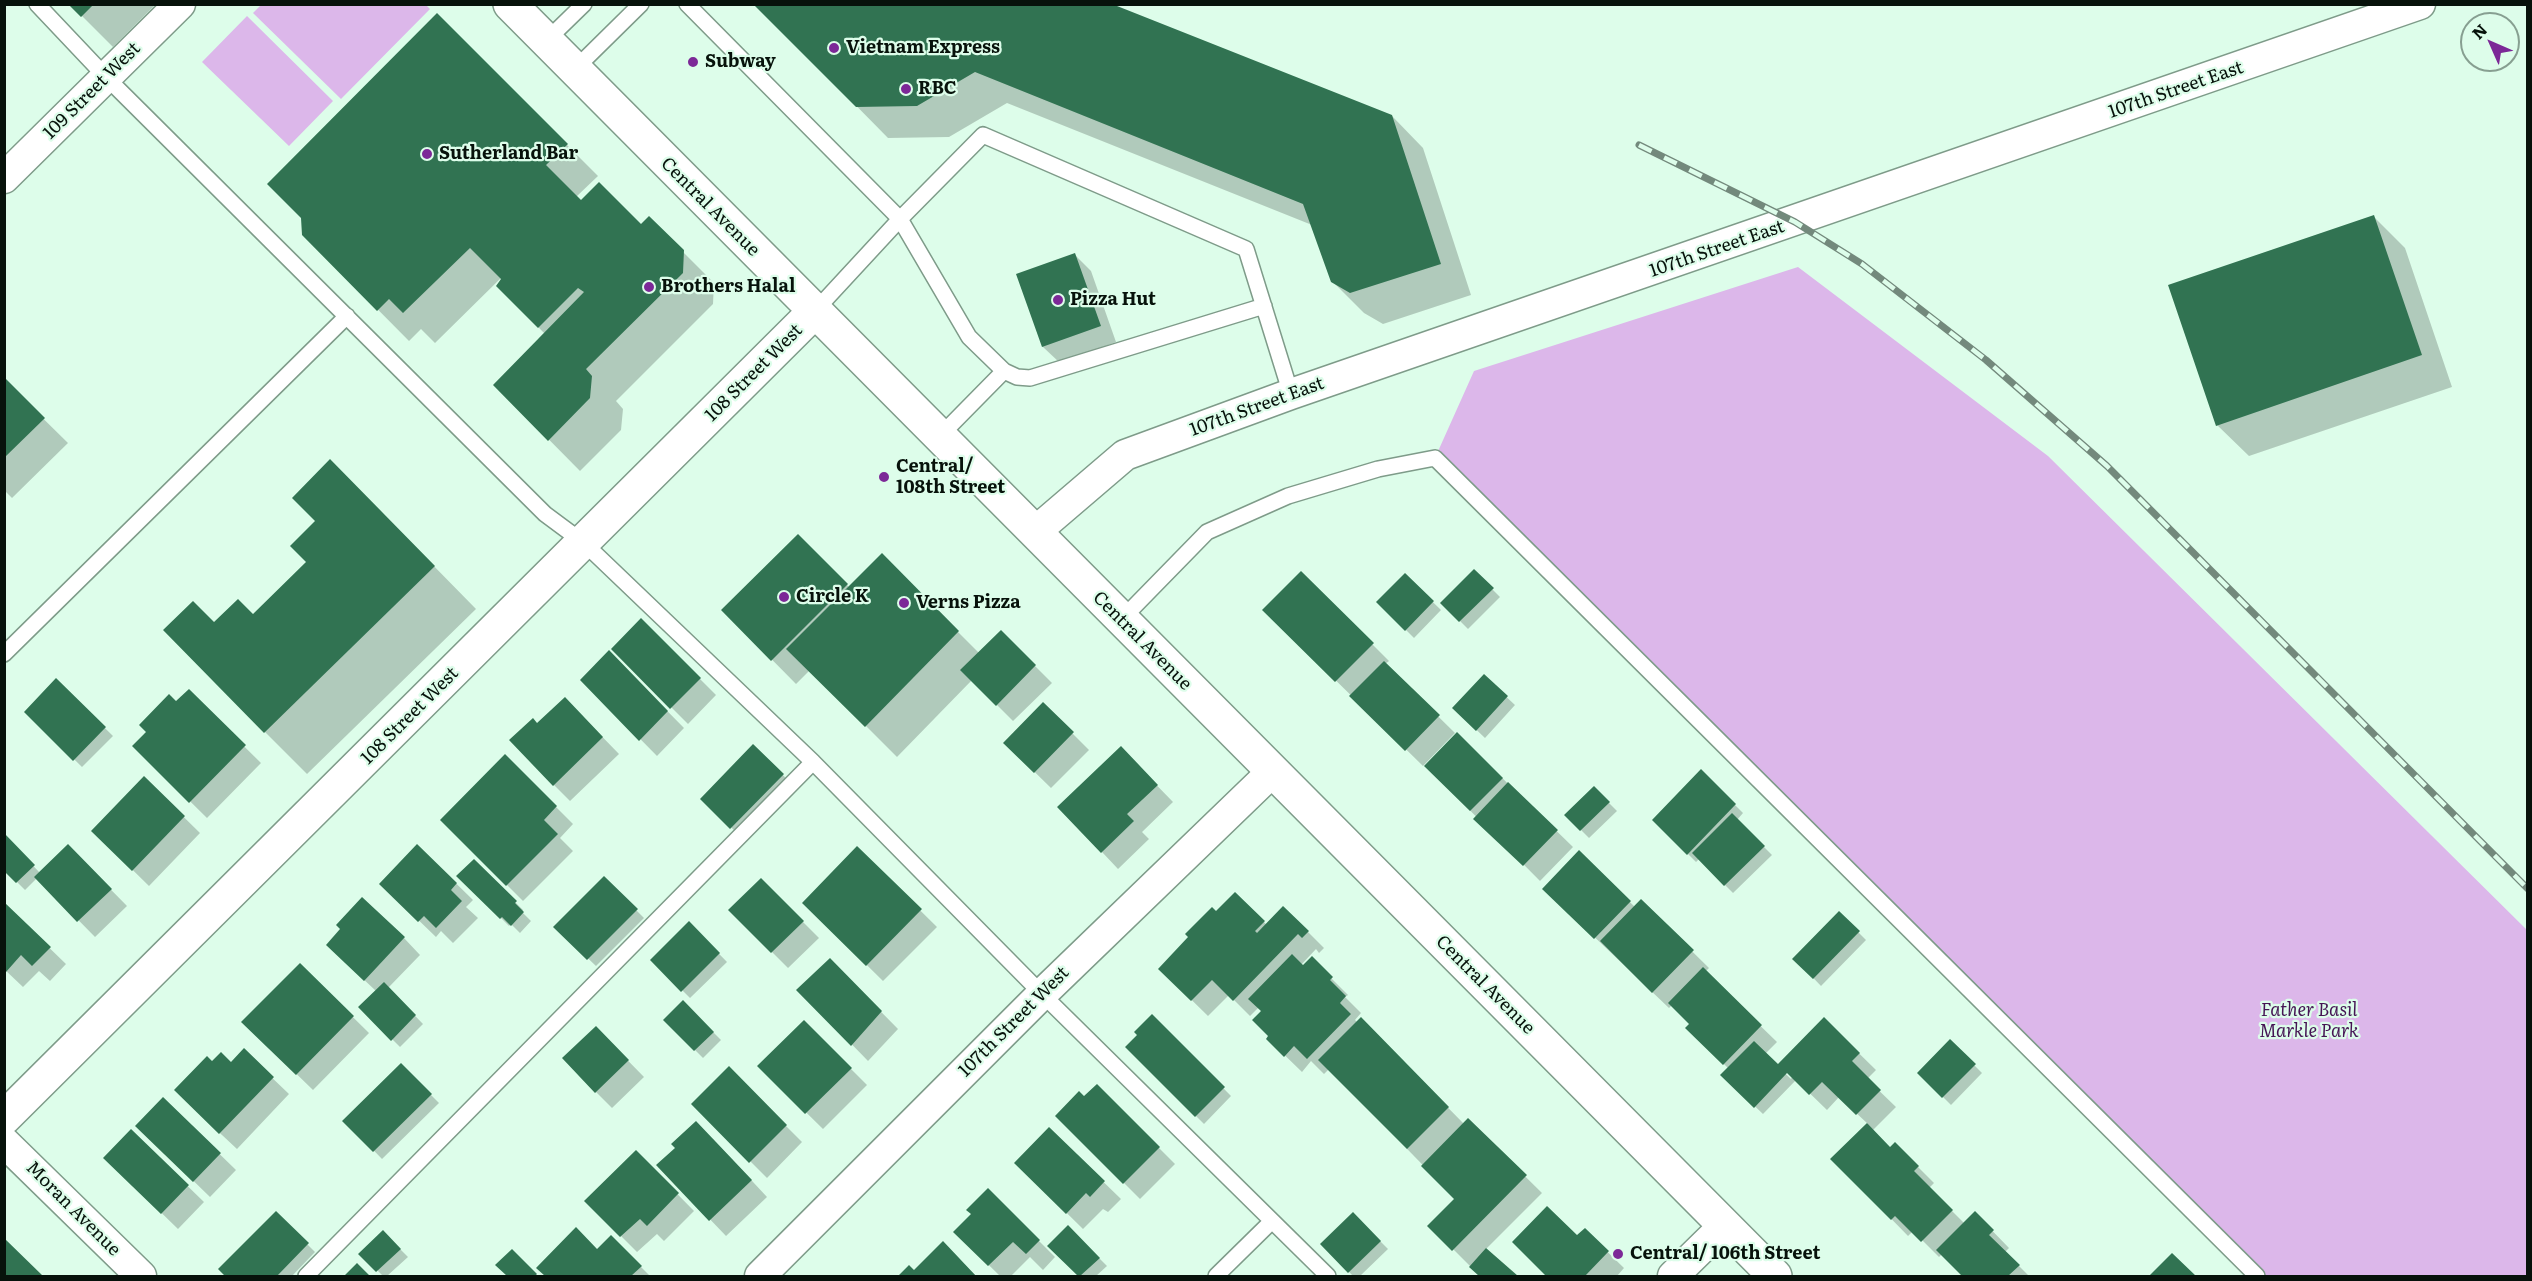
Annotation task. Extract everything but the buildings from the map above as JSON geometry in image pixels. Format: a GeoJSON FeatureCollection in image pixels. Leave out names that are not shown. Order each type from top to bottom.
{"type":"FeatureCollection","features":[{"type":"Feature","properties":{"kind":"main road","name":"Central Avenue"},"geometry":{"type":"LineString","coordinates":[[510,4],[1120,620],[1775,1276]]}},
{"type":"Feature","properties":{"kind":"main road","name":"108 Street West"},"geometry":{"type":"LineString","coordinates":[[4,1118],[814,312]]}},
{"type":"Feature","properties":{"kind":"street","name":"109 Street West"},"geometry":{"type":"LineString","coordinates":[[4,178],[180,4]]}},
{"type":"Feature","properties":{"kind":"street","name":"107th Street East"},"geometry":{"type":"LineString","coordinates":[[1035,532],[1125,455],[1291,394],[2420,4]]}},
{"type":"Feature","properties":{"kind":"street","name":"107th Street West"},"geometry":{"type":"LineString","coordinates":[[760,1276],[1042,994],[1272,772]]}},
{"type":"Feature","properties":{"kind":"street","name":"Moran Avenue"},"geometry":{"type":"LineString","coordinates":[[4,1142],[141,1276]]}},
{"type":"Feature","properties":{"kind":"street"},"geometry":{"type":"LineString","coordinates":[[1673,1276],[1724,1226]]}},
{"type":"Feature","properties":{"kind":"lane"},"geometry":{"type":"LineString","coordinates":[[37,4],[106,77],[545,514],[584,543],[813,762],[1042,994],[1328,1276]]}},
{"type":"Feature","properties":{"kind":"lane"},"geometry":{"type":"LineString","coordinates":[[546,41],[584,4]]}},
{"type":"Feature","properties":{"kind":"lane"},"geometry":{"type":"LineString","coordinates":[[574,70],[641,4]]}},
{"type":"Feature","properties":{"kind":"lane"},"geometry":{"type":"LineString","coordinates":[[687,4],[900,219],[969,337],[1004,371],[1017,377],[1030,378],[1264,306]]}},
{"type":"Feature","properties":{"kind":"lane"},"geometry":{"type":"LineString","coordinates":[[814,312],[900,219],[983,135],[1246,249],[1291,394]]}},
{"type":"Feature","properties":{"kind":"lane"},"geometry":{"type":"LineString","coordinates":[[4,654],[347,316]]}},
{"type":"Feature","properties":{"kind":"lane"},"geometry":{"type":"LineString","coordinates":[[939,437],[1004,371]]}},
{"type":"Feature","properties":{"kind":"lane"},"geometry":{"type":"LineString","coordinates":[[1120,620],[1208,532],[1288,496],[1378,469],[1435,458],[2257,1276]]}},
{"type":"Feature","properties":{"kind":"lane"},"geometry":{"type":"LineString","coordinates":[[306,1276],[813,762]]}},
{"type":"Feature","properties":{"kind":"lane"},"geometry":{"type":"LineString","coordinates":[[1216,1276],[1272,1221]]}},
{"type":"Feature","properties":{"kind":"green space"},"geometry":{"type":"Polygon","coordinates":[[[425,4],[430,9],[341,99],[253,13],[261,5],[425,4]]]}},
{"type":"Feature","properties":{"kind":"green space"},"geometry":{"type":"Polygon","coordinates":[[[247,16],[333,101],[289,146],[202,62],[247,16]]]}},
{"type":"Feature","properties":{"kind":"green space","name":"Father Basil Markle Park"},"geometry":{"type":"Polygon","coordinates":[[[1798,267],[2048,456],[2527,930],[2527,1276],[2257,1276],[1435,458],[1474,371],[1798,267]]]}},
{"type":"Feature","properties":{"kind":"railway"},"geometry":{"type":"LineString","coordinates":[[1639,145],[1795,222],[1862,264],[1986,360],[2107,466],[2528,889]]}},
{"type":"Feature","properties":{"kind":"place","name":"Vietnam Express"},"geometry":{"type":"Point","coordinates":[834,48]}},
{"type":"Feature","properties":{"kind":"place","name":"Subway"},"geometry":{"type":"Point","coordinates":[693,62]}},
{"type":"Feature","properties":{"kind":"place","name":"RBC"},"geometry":{"type":"Point","coordinates":[906,89]}},
{"type":"Feature","properties":{"kind":"place","name":"Sutherland Bar"},"geometry":{"type":"Point","coordinates":[427,154]}},
{"type":"Feature","properties":{"kind":"place","name":"Brothers Halal"},"geometry":{"type":"Point","coordinates":[649,287]}},
{"type":"Feature","properties":{"kind":"place","name":"Pizza Hut"},"geometry":{"type":"Point","coordinates":[1058,300]}},
{"type":"Feature","properties":{"kind":"place","name":"Central/ 108th Street"},"geometry":{"type":"Point","coordinates":[884,477]}},
{"type":"Feature","properties":{"kind":"place","name":"Circle K"},"geometry":{"type":"Point","coordinates":[784,597]}},
{"type":"Feature","properties":{"kind":"place","name":"Verns Pizza"},"geometry":{"type":"Point","coordinates":[904,603]}},
{"type":"Feature","properties":{"kind":"place","name":"Central/ 106th Street"},"geometry":{"type":"Point","coordinates":[1618,1254]}}]}
